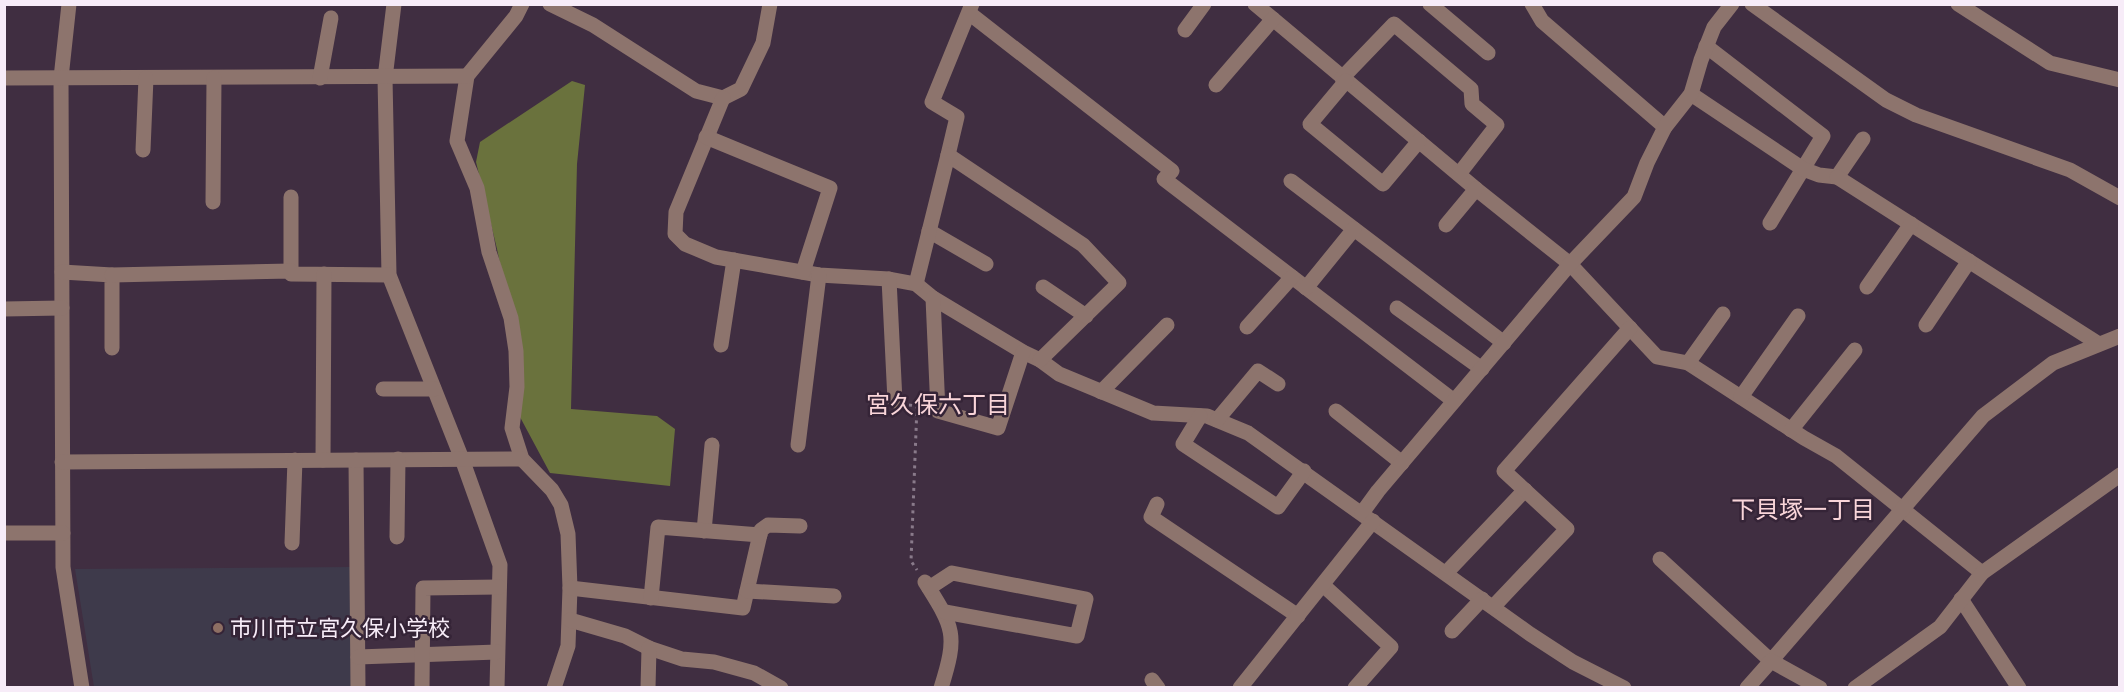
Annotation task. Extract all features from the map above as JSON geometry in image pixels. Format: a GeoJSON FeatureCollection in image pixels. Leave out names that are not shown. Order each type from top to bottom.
{"type":"FeatureCollection","features":[{"type":"Feature","properties":{"kind":"street"},"geometry":{"type":"LineString","coordinates":[[69,4],[61,78],[63,567],[82,687]]}},
{"type":"Feature","properties":{"kind":"street"},"geometry":{"type":"LineString","coordinates":[[522,4],[516,16],[467,76],[457,141],[477,188],[489,252],[511,318],[516,351],[517,387],[512,428],[522,459],[552,490],[561,505],[568,534],[570,588],[568,646],[554,687]]}},
{"type":"Feature","properties":{"kind":"street"},"geometry":{"type":"LineString","coordinates":[[550,4],[593,25],[696,91],[723,98]]}},
{"type":"Feature","properties":{"kind":"street"},"geometry":{"type":"LineString","coordinates":[[770,4],[763,43],[741,89],[723,98],[676,212],[675,234],[685,244],[716,257],[803,272],[889,279],[916,284],[933,298],[1023,352],[1041,360],[1059,374],[1153,413],[1200,416],[1217,420],[1248,433],[1530,634],[1573,662],[1624,687]]}},
{"type":"Feature","properties":{"kind":"street"},"geometry":{"type":"LineString","coordinates":[[1185,30],[1204,4]]}},
{"type":"Feature","properties":{"kind":"street"},"geometry":{"type":"LineString","coordinates":[[1255,4],[1476,189],[1570,264],[1657,357],[1688,363],[1791,430],[1836,456],[1982,573]]}},
{"type":"Feature","properties":{"kind":"street"},"geometry":{"type":"LineString","coordinates":[[1430,4],[1488,53]]}},
{"type":"Feature","properties":{"kind":"street"},"geometry":{"type":"LineString","coordinates":[[1532,4],[1542,21],[1665,127]]}},
{"type":"Feature","properties":{"kind":"street"},"geometry":{"type":"LineString","coordinates":[[1752,4],[1886,100],[1916,115],[2070,170],[2120,198]]}},
{"type":"Feature","properties":{"kind":"street"},"geometry":{"type":"LineString","coordinates":[[1958,4],[2050,63],[2120,80]]}},
{"type":"Feature","properties":{"kind":"street"},"geometry":{"type":"LineString","coordinates":[[390,5],[385,78],[389,275],[462,459],[500,565],[497,687]]}},
{"type":"Feature","properties":{"kind":"street"},"geometry":{"type":"LineString","coordinates":[[1247,685],[1323,585],[1402,462],[1570,264],[1634,197],[1647,163],[1665,127],[1691,94],[1706,46],[1725,7]]}},
{"type":"Feature","properties":{"kind":"street"},"geometry":{"type":"LineString","coordinates":[[916,284],[957,117],[932,102],[971,9],[1172,171],[1164,179],[1454,401]]}},
{"type":"Feature","properties":{"kind":"street"},"geometry":{"type":"LineString","coordinates":[[320,78],[331,18]]}},
{"type":"Feature","properties":{"kind":"street"},"geometry":{"type":"LineString","coordinates":[[1216,85],[1273,19]]}},
{"type":"Feature","properties":{"kind":"street"},"geometry":{"type":"LineString","coordinates":[[1419,141],[1383,184],[1310,124],[1344,79],[1394,24],[1471,89],[1472,104],[1497,125],[1459,174]]}},
{"type":"Feature","properties":{"kind":"street"},"geometry":{"type":"LineString","coordinates":[[1706,46],[1823,136],[1770,223]]}},
{"type":"Feature","properties":{"kind":"street"},"geometry":{"type":"LineString","coordinates":[[4,78],[467,76]]}},
{"type":"Feature","properties":{"kind":"street"},"geometry":{"type":"LineString","coordinates":[[143,150],[146,78]]}},
{"type":"Feature","properties":{"kind":"street"},"geometry":{"type":"LineString","coordinates":[[213,202],[214,78]]}},
{"type":"Feature","properties":{"kind":"street"},"geometry":{"type":"LineString","coordinates":[[1691,94],[1803,169],[1819,175],[1837,177],[2099,344]]}},
{"type":"Feature","properties":{"kind":"street"},"geometry":{"type":"LineString","coordinates":[[706,137],[830,188],[803,272]]}},
{"type":"Feature","properties":{"kind":"street"},"geometry":{"type":"LineString","coordinates":[[1837,177],[1863,139]]}},
{"type":"Feature","properties":{"kind":"street"},"geometry":{"type":"LineString","coordinates":[[948,155],[1083,244],[1119,283],[1041,360]]}},
{"type":"Feature","properties":{"kind":"street"},"geometry":{"type":"LineString","coordinates":[[1291,181],[1504,343]]}},
{"type":"Feature","properties":{"kind":"street"},"geometry":{"type":"LineString","coordinates":[[1446,225],[1476,189]]}},
{"type":"Feature","properties":{"kind":"street"},"geometry":{"type":"LineString","coordinates":[[291,197],[291,274],[389,275]]}},
{"type":"Feature","properties":{"kind":"street"},"geometry":{"type":"LineString","coordinates":[[1867,287],[1911,224]]}},
{"type":"Feature","properties":{"kind":"street"},"geometry":{"type":"LineString","coordinates":[[1305,288],[1354,229]]}},
{"type":"Feature","properties":{"kind":"street"},"geometry":{"type":"LineString","coordinates":[[929,231],[986,264]]}},
{"type":"Feature","properties":{"kind":"street"},"geometry":{"type":"LineString","coordinates":[[721,345],[734,260]]}},
{"type":"Feature","properties":{"kind":"street"},"geometry":{"type":"LineString","coordinates":[[1926,326],[1969,261]]}},
{"type":"Feature","properties":{"kind":"street"},"geometry":{"type":"LineString","coordinates":[[62,273],[112,275],[291,271]]}},
{"type":"Feature","properties":{"kind":"street"},"geometry":{"type":"LineString","coordinates":[[323,460],[324,274]]}},
{"type":"Feature","properties":{"kind":"street"},"geometry":{"type":"LineString","coordinates":[[798,446],[819,274]]}},
{"type":"Feature","properties":{"kind":"street"},"geometry":{"type":"LineString","coordinates":[[112,275],[112,348]]}},
{"type":"Feature","properties":{"kind":"street"},"geometry":{"type":"LineString","coordinates":[[1247,327],[1292,277]]}},
{"type":"Feature","properties":{"kind":"street"},"geometry":{"type":"LineString","coordinates":[[889,279],[895,401]]}},
{"type":"Feature","properties":{"kind":"street"},"geometry":{"type":"LineString","coordinates":[[1043,287],[1086,316]]}},
{"type":"Feature","properties":{"kind":"street"},"geometry":{"type":"LineString","coordinates":[[933,298],[938,411],[998,428],[1023,352]]}},
{"type":"Feature","properties":{"kind":"street"},"geometry":{"type":"LineString","coordinates":[[4,309],[62,308]]}},
{"type":"Feature","properties":{"kind":"street"},"geometry":{"type":"LineString","coordinates":[[1397,308],[1482,369]]}},
{"type":"Feature","properties":{"kind":"street"},"geometry":{"type":"LineString","coordinates":[[1688,363],[1723,314]]}},
{"type":"Feature","properties":{"kind":"street"},"geometry":{"type":"LineString","coordinates":[[1741,397],[1798,316]]}},
{"type":"Feature","properties":{"kind":"street"},"geometry":{"type":"LineString","coordinates":[[1101,392],[1167,325]]}},
{"type":"Feature","properties":{"kind":"street"},"geometry":{"type":"LineString","coordinates":[[1452,630],[1488,603],[1567,529],[1504,471],[1630,327]]}},
{"type":"Feature","properties":{"kind":"street"},"geometry":{"type":"LineString","coordinates":[[1746,687],[1983,416],[2053,363],[2120,336]]}},
{"type":"Feature","properties":{"kind":"street"},"geometry":{"type":"LineString","coordinates":[[1791,430],[1855,350]]}},
{"type":"Feature","properties":{"kind":"street"},"geometry":{"type":"LineString","coordinates":[[1217,420],[1258,371],[1278,384]]}},
{"type":"Feature","properties":{"kind":"street"},"geometry":{"type":"LineString","coordinates":[[383,389],[434,389]]}},
{"type":"Feature","properties":{"kind":"street"},"geometry":{"type":"LineString","coordinates":[[1336,411],[1402,462]]}},
{"type":"Feature","properties":{"kind":"street"},"geometry":{"type":"LineString","coordinates":[[1200,416],[1183,444],[1278,507],[1304,471]]}},
{"type":"Feature","properties":{"kind":"street"},"geometry":{"type":"LineString","coordinates":[[704,531],[712,445]]}},
{"type":"Feature","properties":{"kind":"street"},"geometry":{"type":"LineString","coordinates":[[398,459],[398,537]]}},
{"type":"Feature","properties":{"kind":"street"},"geometry":{"type":"LineString","coordinates":[[62,462],[522,459]]}},
{"type":"Feature","properties":{"kind":"street"},"geometry":{"type":"LineString","coordinates":[[292,543],[295,460]]}},
{"type":"Feature","properties":{"kind":"street"},"geometry":{"type":"LineString","coordinates":[[356,460],[358,687]]}},
{"type":"Feature","properties":{"kind":"street"},"geometry":{"type":"LineString","coordinates":[[1855,687],[1940,627],[1982,573],[2120,474]]}},
{"type":"Feature","properties":{"kind":"street"},"geometry":{"type":"LineString","coordinates":[[1446,573],[1525,490]]}},
{"type":"Feature","properties":{"kind":"street"},"geometry":{"type":"LineString","coordinates":[[1157,504],[1151,517],[1298,616]]}},
{"type":"Feature","properties":{"kind":"street"},"geometry":{"type":"LineString","coordinates":[[570,588],[743,608],[761,530],[768,525],[800,526]]}},
{"type":"Feature","properties":{"kind":"street"},"geometry":{"type":"LineString","coordinates":[[651,598],[658,527],[760,535]]}},
{"type":"Feature","properties":{"kind":"street"},"geometry":{"type":"LineString","coordinates":[[4,533],[63,533]]}},
{"type":"Feature","properties":{"kind":"street"},"geometry":{"type":"LineString","coordinates":[[1660,559],[1771,661],[1820,687]]}},
{"type":"Feature","properties":{"kind":"street"},"geometry":{"type":"LineString","coordinates":[[941,687],[951,657],[952,638],[945,612],[927,585],[952,573],[1086,599],[1077,636],[945,612]]}},
{"type":"Feature","properties":{"kind":"street"},"geometry":{"type":"LineString","coordinates":[[1323,585],[1390,647],[1355,687]]}},
{"type":"Feature","properties":{"kind":"street"},"geometry":{"type":"LineString","coordinates":[[422,687],[423,588],[499,587]]}},
{"type":"Feature","properties":{"kind":"street"},"geometry":{"type":"LineString","coordinates":[[747,591],[834,596]]}},
{"type":"Feature","properties":{"kind":"street"},"geometry":{"type":"LineString","coordinates":[[1961,599],[2019,687]]}},
{"type":"Feature","properties":{"kind":"street"},"geometry":{"type":"LineString","coordinates":[[570,620],[625,636],[649,648],[682,659],[714,662],[754,673],[773,685]]}},
{"type":"Feature","properties":{"kind":"street"},"geometry":{"type":"LineString","coordinates":[[648,687],[649,648]]}},
{"type":"Feature","properties":{"kind":"street"},"geometry":{"type":"LineString","coordinates":[[358,657],[498,652]]}},
{"type":"Feature","properties":{"kind":"path"},"geometry":{"type":"LineString","coordinates":[[895,401],[916,406],[911,561],[927,585]]}},
{"type":"Feature","properties":{"kind":"shaded area","name":"市川市立宮久保小学校"},"geometry":{"type":"Polygon","coordinates":[[[350,567],[352,687],[94,687],[75,569],[350,567]]]}},
{"type":"Feature","properties":{"kind":"green space"},"geometry":{"type":"Polygon","coordinates":[[[572,81],[585,85],[577,164],[571,409],[657,416],[675,429],[670,486],[550,473],[520,417],[522,369],[476,162],[480,142],[572,81]]]}},
{"type":"Feature","properties":{"kind":"place","name":"市川市立宮久保小学校"},"geometry":{"type":"Point","coordinates":[218,628]}},
{"type":"Feature","properties":{"kind":"district","name":"宮久保六丁目"},"geometry":{"type":"Point","coordinates":[938,405]}},
{"type":"Feature","properties":{"kind":"district","name":"下貝塚一丁目"},"geometry":{"type":"Point","coordinates":[1803,510]}}]}
